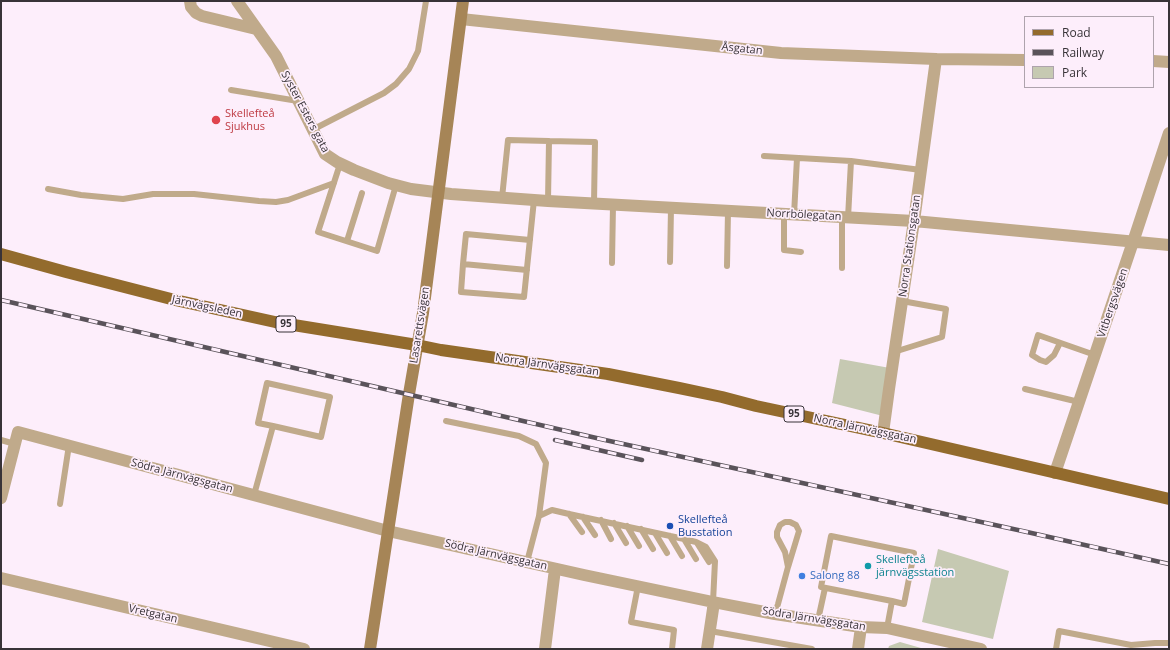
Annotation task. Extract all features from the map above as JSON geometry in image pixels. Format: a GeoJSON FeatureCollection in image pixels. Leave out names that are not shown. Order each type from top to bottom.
{"type":"FeatureCollection","features":[{"type":"Feature","properties":{"kind":"main road","name":"Lasarettsvägen"},"geometry":{"type":"LineString","coordinates":[[370,649],[422,317],[463,1]]}},
{"type":"Feature","properties":{"kind":"main road","name":"Järnvägsleden"},"geometry":{"type":"LineString","coordinates":[[1,254],[182,302],[275,322],[417,345]]}},
{"type":"Feature","properties":{"kind":"main road","name":"Norra Järnvägsgatan"},"geometry":{"type":"LineString","coordinates":[[417,345],[441,350],[608,374],[679,388],[1169,499]]}},
{"type":"Feature","properties":{"kind":"street"},"geometry":{"type":"LineString","coordinates":[[190,1],[191,8],[202,16],[256,29]]}},
{"type":"Feature","properties":{"kind":"street","name":"Syster Esters gata"},"geometry":{"type":"LineString","coordinates":[[237,1],[276,56],[325,154],[340,164],[381,181],[411,189],[439,193]]}},
{"type":"Feature","properties":{"kind":"street","name":"Åsgatan"},"geometry":{"type":"LineString","coordinates":[[461,19],[780,53],[936,59],[1024,60]]}},
{"type":"Feature","properties":{"kind":"street","name":"Norra Stationsgatan"},"geometry":{"type":"LineString","coordinates":[[883,433],[936,59]]}},
{"type":"Feature","properties":{"kind":"street"},"geometry":{"type":"LineString","coordinates":[[1154,61],[1169,62]]}},
{"type":"Feature","properties":{"kind":"street","name":"Vitbergsvägen"},"geometry":{"type":"LineString","coordinates":[[1054,473],[1169,133]]}},
{"type":"Feature","properties":{"kind":"street","name":"Norrbölegatan"},"geometry":{"type":"LineString","coordinates":[[439,193],[594,204],[914,222],[1169,245]]}},
{"type":"Feature","properties":{"kind":"street"},"geometry":{"type":"LineString","coordinates":[[1,498],[17,438]]}},
{"type":"Feature","properties":{"kind":"street","name":"Södra Järnvägsgatan"},"geometry":{"type":"LineString","coordinates":[[17,438],[69,445],[388,531],[555,568],[776,614],[861,627],[887,628],[981,649]]}},
{"type":"Feature","properties":{"kind":"street"},"geometry":{"type":"LineString","coordinates":[[546,649],[555,568]]}},
{"type":"Feature","properties":{"kind":"street","name":"Vretgatan"},"geometry":{"type":"LineString","coordinates":[[1,578],[304,649]]}},
{"type":"Feature","properties":{"kind":"street"},"geometry":{"type":"LineString","coordinates":[[707,649],[714,609],[713,602]]}},
{"type":"Feature","properties":{"kind":"street"},"geometry":{"type":"LineString","coordinates":[[858,649],[861,627]]}},
{"type":"Feature","properties":{"kind":"lane"},"geometry":{"type":"LineString","coordinates":[[312,130],[384,93],[396,84],[409,69],[418,51],[426,1]]}},
{"type":"Feature","properties":{"kind":"lane"},"geometry":{"type":"LineString","coordinates":[[230,90],[298,101]]}},
{"type":"Feature","properties":{"kind":"lane"},"geometry":{"type":"LineString","coordinates":[[502,198],[508,140],[595,142],[594,204]]}},
{"type":"Feature","properties":{"kind":"lane"},"geometry":{"type":"LineString","coordinates":[[548,201],[549,141]]}},
{"type":"Feature","properties":{"kind":"lane"},"geometry":{"type":"LineString","coordinates":[[764,156],[851,161],[921,170]]}},
{"type":"Feature","properties":{"kind":"lane"},"geometry":{"type":"LineString","coordinates":[[797,158],[784,250],[801,252]]}},
{"type":"Feature","properties":{"kind":"lane"},"geometry":{"type":"LineString","coordinates":[[842,268],[845,218],[851,161]]}},
{"type":"Feature","properties":{"kind":"lane"},"geometry":{"type":"LineString","coordinates":[[340,164],[318,232],[377,251],[396,185]]}},
{"type":"Feature","properties":{"kind":"lane"},"geometry":{"type":"LineString","coordinates":[[48,189],[81,195],[123,199],[153,194],[194,194],[259,202],[276,202],[288,200],[334,182]]}},
{"type":"Feature","properties":{"kind":"lane"},"geometry":{"type":"LineString","coordinates":[[347,241],[362,193]]}},
{"type":"Feature","properties":{"kind":"lane"},"geometry":{"type":"LineString","coordinates":[[530,240],[466,234],[461,292],[524,297],[527,270],[530,240],[534,200]]}},
{"type":"Feature","properties":{"kind":"lane"},"geometry":{"type":"LineString","coordinates":[[612,263],[613,205]]}},
{"type":"Feature","properties":{"kind":"lane"},"geometry":{"type":"LineString","coordinates":[[670,262],[671,208]]}},
{"type":"Feature","properties":{"kind":"lane"},"geometry":{"type":"LineString","coordinates":[[727,266],[728,211]]}},
{"type":"Feature","properties":{"kind":"lane"},"geometry":{"type":"LineString","coordinates":[[463,264],[527,270]]}},
{"type":"Feature","properties":{"kind":"lane"},"geometry":{"type":"LineString","coordinates":[[894,352],[942,337],[946,309],[902,301]]}},
{"type":"Feature","properties":{"kind":"lane"},"geometry":{"type":"LineString","coordinates":[[1060,343],[1054,354],[1046,362],[1040,360],[1032,354],[1038,335],[1095,355]]}},
{"type":"Feature","properties":{"kind":"lane"},"geometry":{"type":"LineString","coordinates":[[268,383],[330,397],[321,437],[273,426],[258,423],[268,383]]}},
{"type":"Feature","properties":{"kind":"lane"},"geometry":{"type":"LineString","coordinates":[[1025,389],[1079,402]]}},
{"type":"Feature","properties":{"kind":"lane"},"geometry":{"type":"LineString","coordinates":[[446,421],[519,436],[536,444],[546,463],[539,516],[528,562]]}},
{"type":"Feature","properties":{"kind":"lane"},"geometry":{"type":"LineString","coordinates":[[254,495],[273,426]]}},
{"type":"Feature","properties":{"kind":"lane"},"geometry":{"type":"LineString","coordinates":[[1,440],[17,438]]}},
{"type":"Feature","properties":{"kind":"lane"},"geometry":{"type":"LineString","coordinates":[[60,504],[69,445]]}},
{"type":"Feature","properties":{"kind":"lane"},"geometry":{"type":"LineString","coordinates":[[539,516],[552,510],[696,542],[706,547],[715,561],[713,602]]}},
{"type":"Feature","properties":{"kind":"lane"},"geometry":{"type":"LineString","coordinates":[[569,514],[582,532]]}},
{"type":"Feature","properties":{"kind":"lane"},"geometry":{"type":"LineString","coordinates":[[583,517],[595,535]]}},
{"type":"Feature","properties":{"kind":"lane"},"geometry":{"type":"LineString","coordinates":[[601,520],[611,539]]}},
{"type":"Feature","properties":{"kind":"lane"},"geometry":{"type":"LineString","coordinates":[[776,614],[799,531],[796,525],[790,522],[785,522],[780,525],[778,537],[785,552],[788,567]]}},
{"type":"Feature","properties":{"kind":"lane"},"geometry":{"type":"LineString","coordinates":[[614,523],[626,543]]}},
{"type":"Feature","properties":{"kind":"lane"},"geometry":{"type":"LineString","coordinates":[[627,526],[639,546]]}},
{"type":"Feature","properties":{"kind":"lane"},"geometry":{"type":"LineString","coordinates":[[642,529],[654,549]]}},
{"type":"Feature","properties":{"kind":"lane"},"geometry":{"type":"LineString","coordinates":[[655,533],[668,553]]}},
{"type":"Feature","properties":{"kind":"lane"},"geometry":{"type":"LineString","coordinates":[[670,536],[682,556]]}},
{"type":"Feature","properties":{"kind":"lane"},"geometry":{"type":"LineString","coordinates":[[831,536],[914,553],[904,604],[892,601],[821,587],[831,536]]}},
{"type":"Feature","properties":{"kind":"lane"},"geometry":{"type":"LineString","coordinates":[[684,539],[696,559]]}},
{"type":"Feature","properties":{"kind":"lane"},"geometry":{"type":"LineString","coordinates":[[696,542],[709,562]]}},
{"type":"Feature","properties":{"kind":"lane"},"geometry":{"type":"LineString","coordinates":[[638,586],[631,622],[674,630],[672,649]]}},
{"type":"Feature","properties":{"kind":"lane"},"geometry":{"type":"LineString","coordinates":[[818,620],[825,588]]}},
{"type":"Feature","properties":{"kind":"lane"},"geometry":{"type":"LineString","coordinates":[[887,628],[892,601]]}},
{"type":"Feature","properties":{"kind":"lane"},"geometry":{"type":"LineString","coordinates":[[710,631],[812,649]]}},
{"type":"Feature","properties":{"kind":"lane"},"geometry":{"type":"LineString","coordinates":[[1056,649],[1060,631],[1132,646],[1169,643]]}},
{"type":"Feature","properties":{"kind":"green space"},"geometry":{"type":"Polygon","coordinates":[[[840,359],[890,368],[883,416],[832,403],[840,359]]]}},
{"type":"Feature","properties":{"kind":"green space"},"geometry":{"type":"Polygon","coordinates":[[[938,549],[1009,571],[993,639],[922,622],[938,549]]]}},
{"type":"Feature","properties":{"kind":"green space"},"geometry":{"type":"Polygon","coordinates":[[[900,642],[927,649],[888,649],[889,646],[900,642]]]}},
{"type":"Feature","properties":{"kind":"railway"},"geometry":{"type":"LineString","coordinates":[[1,300],[605,440],[1169,564]]}},
{"type":"Feature","properties":{"kind":"railway"},"geometry":{"type":"LineString","coordinates":[[555,440],[642,460]]}},
{"type":"Feature","properties":{"kind":"place","name":"Skellefteå Sjukhus"},"geometry":{"type":"Point","coordinates":[216,120]}},
{"type":"Feature","properties":{"kind":"place","name":"Skellefteå Busstation"},"geometry":{"type":"Point","coordinates":[670,526]}},
{"type":"Feature","properties":{"kind":"place","name":"Skellefteå järnvägsstation"},"geometry":{"type":"Point","coordinates":[868,566]}},
{"type":"Feature","properties":{"kind":"place","name":"Salong 88"},"geometry":{"type":"Point","coordinates":[802,576]}}]}
